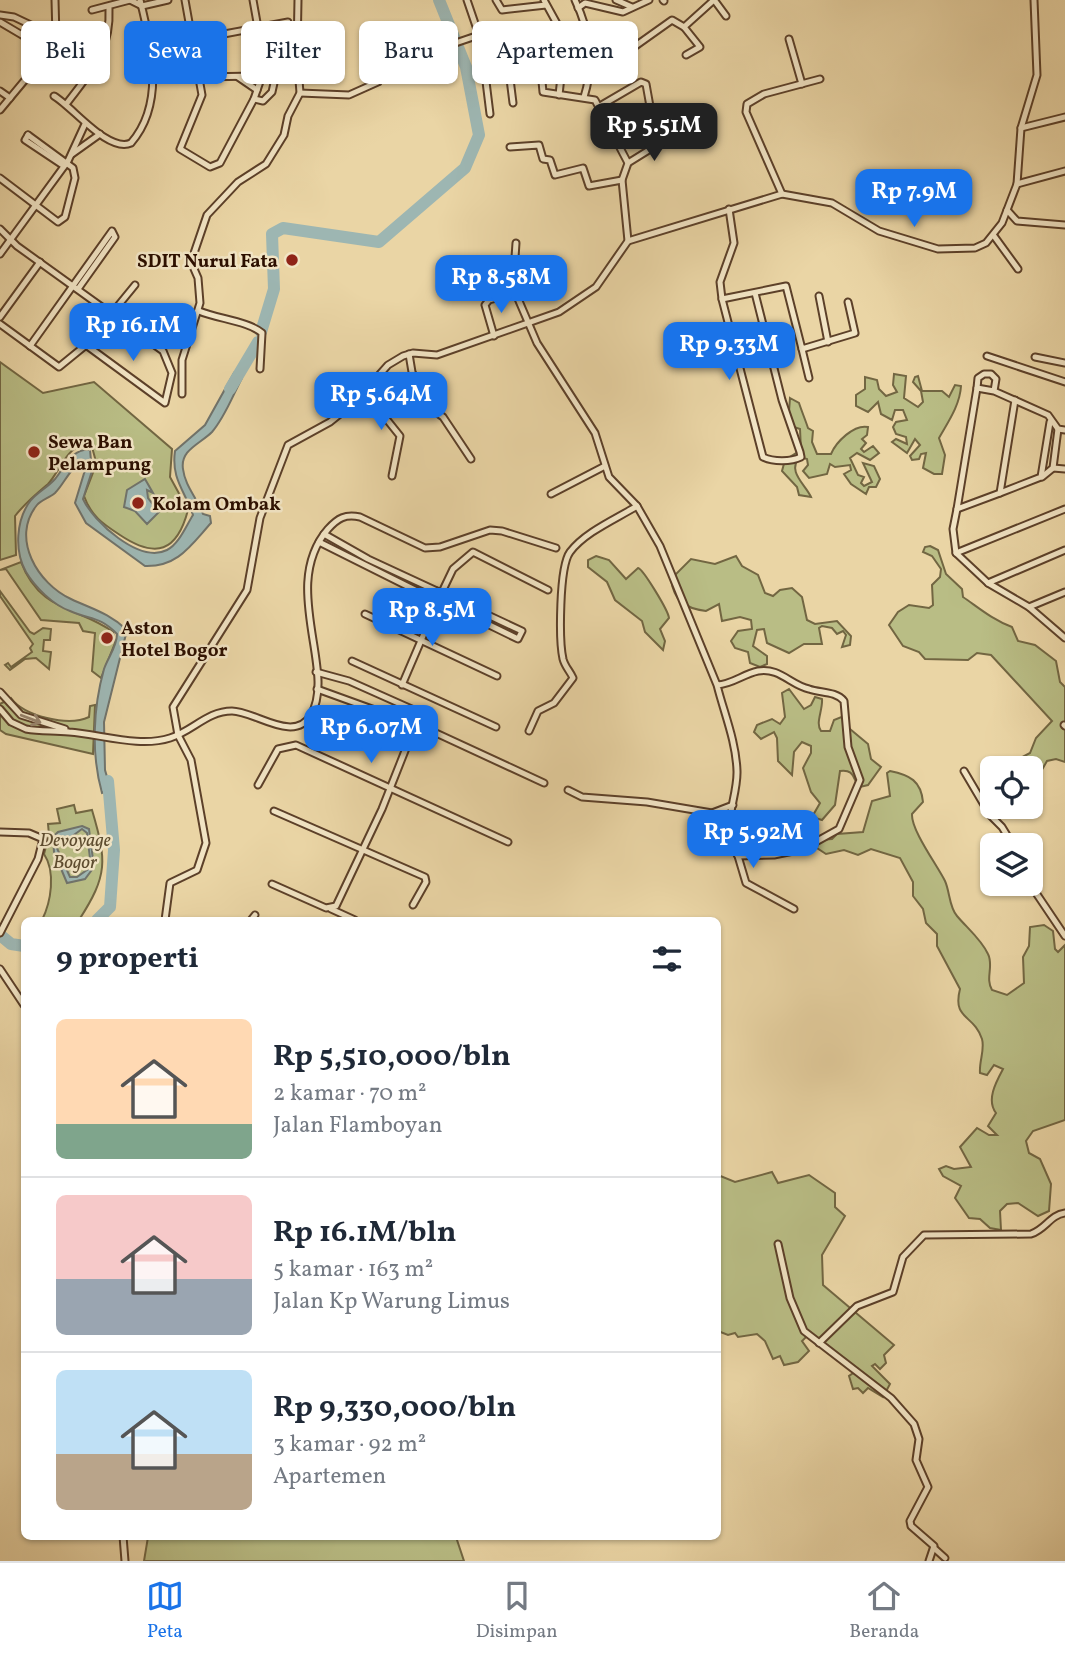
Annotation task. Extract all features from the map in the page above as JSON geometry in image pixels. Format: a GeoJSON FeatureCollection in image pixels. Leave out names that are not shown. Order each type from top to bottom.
{"type":"FeatureCollection","features":[{"type":"Feature","properties":{"kind":"street"},"geometry":{"type":"LineString","coordinates":[[55,0],[56,21]]}},
{"type":"Feature","properties":{"kind":"street"},"geometry":{"type":"LineString","coordinates":[[92,10],[109,8],[130,0],[141,3],[168,0]]}},
{"type":"Feature","properties":{"kind":"street"},"geometry":{"type":"LineString","coordinates":[[185,0],[189,21]]}},
{"type":"Feature","properties":{"kind":"street"},"geometry":{"type":"LineString","coordinates":[[253,0],[258,21]]}},
{"type":"Feature","properties":{"kind":"street"},"geometry":{"type":"LineString","coordinates":[[182,394],[182,360],[199,311],[198,278],[191,264],[207,215],[238,182],[266,164],[284,135],[288,116],[300,93],[298,0]]}},
{"type":"Feature","properties":{"kind":"street"},"geometry":{"type":"LineString","coordinates":[[467,0],[474,21]]}},
{"type":"Feature","properties":{"kind":"street"},"geometry":{"type":"LineString","coordinates":[[496,0],[502,10],[545,3],[555,21]]}},
{"type":"Feature","properties":{"kind":"street"},"geometry":{"type":"LineString","coordinates":[[575,0],[584,21]]}},
{"type":"Feature","properties":{"kind":"street"},"geometry":{"type":"LineString","coordinates":[[616,0],[633,7]]}},
{"type":"Feature","properties":{"kind":"street"},"geometry":{"type":"LineString","coordinates":[[578,8],[585,3],[624,12],[649,0]]}},
{"type":"Feature","properties":{"kind":"street"},"geometry":{"type":"LineString","coordinates":[[684,27],[715,0],[726,16]]}},
{"type":"Feature","properties":{"kind":"street"},"geometry":{"type":"LineString","coordinates":[[166,917],[170,883],[194,872],[206,847],[191,757],[178,736],[173,714],[174,703],[247,590],[260,518],[286,448],[291,442],[330,422],[388,365],[408,354],[431,356],[529,325],[559,312],[596,287],[628,241],[729,209],[782,194],[832,203],[879,231],[938,250],[975,247],[994,236],[1017,184],[1021,128],[1037,75],[1034,0]]}},
{"type":"Feature","properties":{"kind":"street"},"geometry":{"type":"LineString","coordinates":[[54,96],[67,103],[85,124],[100,134],[119,145],[129,145],[149,116],[153,86],[141,3]]}},
{"type":"Feature","properties":{"kind":"street"},"geometry":{"type":"LineString","coordinates":[[67,103],[107,43],[110,28],[109,8]]}},
{"type":"Feature","properties":{"kind":"street"},"geometry":{"type":"LineString","coordinates":[[0,15],[8,15],[22,21]]}},
{"type":"Feature","properties":{"kind":"street"},"geometry":{"type":"LineString","coordinates":[[638,44],[672,20],[684,27],[700,47],[686,55]]}},
{"type":"Feature","properties":{"kind":"street"},"geometry":{"type":"LineString","coordinates":[[0,22],[21,34]]}},
{"type":"Feature","properties":{"kind":"street"},"geometry":{"type":"LineString","coordinates":[[789,39],[802,84]]}},
{"type":"Feature","properties":{"kind":"street"},"geometry":{"type":"LineString","coordinates":[[300,93],[349,95],[378,82],[375,60],[400,52],[432,51],[472,40]]}},
{"type":"Feature","properties":{"kind":"street"},"geometry":{"type":"LineString","coordinates":[[227,77],[241,77]]}},
{"type":"Feature","properties":{"kind":"street"},"geometry":{"type":"LineString","coordinates":[[238,77],[257,90]]}},
{"type":"Feature","properties":{"kind":"street"},"geometry":{"type":"LineString","coordinates":[[782,194],[747,112],[747,104],[764,94],[820,79]]}},
{"type":"Feature","properties":{"kind":"street"},"geometry":{"type":"LineString","coordinates":[[600,106],[643,82],[646,84],[651,112],[613,136]]}},
{"type":"Feature","properties":{"kind":"street"},"geometry":{"type":"LineString","coordinates":[[0,109],[22,84]]}},
{"type":"Feature","properties":{"kind":"street"},"geometry":{"type":"LineString","coordinates":[[200,84],[201,102],[180,149],[206,166],[220,163],[260,84]]}},
{"type":"Feature","properties":{"kind":"street"},"geometry":{"type":"LineString","coordinates":[[254,99],[263,101],[272,92],[274,84]]}},
{"type":"Feature","properties":{"kind":"street"},"geometry":{"type":"LineString","coordinates":[[486,84],[490,114]]}},
{"type":"Feature","properties":{"kind":"street"},"geometry":{"type":"LineString","coordinates":[[511,84],[513,103]]}},
{"type":"Feature","properties":{"kind":"street"},"geometry":{"type":"LineString","coordinates":[[542,84],[542,90],[589,98],[600,106],[626,166],[622,180],[628,241]]}},
{"type":"Feature","properties":{"kind":"street"},"geometry":{"type":"LineString","coordinates":[[559,94],[560,84]]}},
{"type":"Feature","properties":{"kind":"street"},"geometry":{"type":"LineString","coordinates":[[589,84],[589,98]]}},
{"type":"Feature","properties":{"kind":"street"},"geometry":{"type":"LineString","coordinates":[[0,91],[10,98]]}},
{"type":"Feature","properties":{"kind":"street"},"geometry":{"type":"LineString","coordinates":[[1021,128],[1065,117]]}},
{"type":"Feature","properties":{"kind":"street"},"geometry":{"type":"LineString","coordinates":[[0,254],[66,164],[72,154],[75,139],[85,124]]}},
{"type":"Feature","properties":{"kind":"street"},"geometry":{"type":"LineString","coordinates":[[72,154],[100,134]]}},
{"type":"Feature","properties":{"kind":"street"},"geometry":{"type":"LineString","coordinates":[[0,178],[58,222],[65,217],[75,173],[66,164],[29,135],[25,138],[66,164]]}},
{"type":"Feature","properties":{"kind":"street"},"geometry":{"type":"LineString","coordinates":[[626,166],[665,140]]}},
{"type":"Feature","properties":{"kind":"street"},"geometry":{"type":"LineString","coordinates":[[510,147],[539,145],[542,159],[551,160],[556,176],[583,168],[589,186],[622,180]]}},
{"type":"Feature","properties":{"kind":"street"},"geometry":{"type":"LineString","coordinates":[[1017,184],[1065,171]]}},
{"type":"Feature","properties":{"kind":"street"},"geometry":{"type":"LineString","coordinates":[[729,209],[734,243],[720,282],[722,299],[764,457],[769,460],[796,460],[801,457],[800,452],[782,400],[755,293]]}},
{"type":"Feature","properties":{"kind":"street"},"geometry":{"type":"LineString","coordinates":[[1007,210],[1017,221],[1065,225]]}},
{"type":"Feature","properties":{"kind":"street"},"geometry":{"type":"LineString","coordinates":[[0,229],[9,241]]}},
{"type":"Feature","properties":{"kind":"street"},"geometry":{"type":"LineString","coordinates":[[30,346],[76,288],[115,237],[112,231],[77,278],[76,288]]}},
{"type":"Feature","properties":{"kind":"street"},"geometry":{"type":"LineString","coordinates":[[994,236],[1017,268]]}},
{"type":"Feature","properties":{"kind":"street"},"geometry":{"type":"LineString","coordinates":[[0,239],[9,241],[40,262],[166,355],[172,378],[165,403],[86,345]]}},
{"type":"Feature","properties":{"kind":"street"},"geometry":{"type":"LineString","coordinates":[[516,243],[513,287],[529,325],[548,364],[595,433],[609,477],[637,506],[660,546],[718,685],[737,768],[729,835],[746,883],[794,909]]}},
{"type":"Feature","properties":{"kind":"street"},"geometry":{"type":"LineString","coordinates":[[0,317],[40,262]]}},
{"type":"Feature","properties":{"kind":"street"},"geometry":{"type":"LineString","coordinates":[[0,324],[59,367],[86,345],[135,285]]}},
{"type":"Feature","properties":{"kind":"street"},"geometry":{"type":"LineString","coordinates":[[722,299],[786,286],[808,378]]}},
{"type":"Feature","properties":{"kind":"street"},"geometry":{"type":"LineString","coordinates":[[494,336],[485,305],[489,300],[508,295]]}},
{"type":"Feature","properties":{"kind":"street"},"geometry":{"type":"LineString","coordinates":[[819,296],[828,342]]}},
{"type":"Feature","properties":{"kind":"street"},"geometry":{"type":"LineString","coordinates":[[802,349],[855,333],[848,302]]}},
{"type":"Feature","properties":{"kind":"street"},"geometry":{"type":"LineString","coordinates":[[199,311],[221,320],[246,324],[261,332],[260,369]]}},
{"type":"Feature","properties":{"kind":"street"},"geometry":{"type":"LineString","coordinates":[[408,354],[412,372],[429,407],[443,416],[471,459]]}},
{"type":"Feature","properties":{"kind":"street"},"geometry":{"type":"LineString","coordinates":[[987,356],[1065,382]]}},
{"type":"Feature","properties":{"kind":"street"},"geometry":{"type":"LineString","coordinates":[[1035,357],[1065,363]]}},
{"type":"Feature","properties":{"kind":"street"},"geometry":{"type":"LineString","coordinates":[[994,391],[996,379],[989,373],[978,378],[953,529],[956,553],[988,583],[1029,607],[1064,636]]}},
{"type":"Feature","properties":{"kind":"street"},"geometry":{"type":"LineString","coordinates":[[977,388],[994,391],[1048,415],[1050,422],[1041,477]]}},
{"type":"Feature","properties":{"kind":"street"},"geometry":{"type":"LineString","coordinates":[[364,391],[400,436],[392,476]]}},
{"type":"Feature","properties":{"kind":"street"},"geometry":{"type":"LineString","coordinates":[[1000,493],[1015,400]]}},
{"type":"Feature","properties":{"kind":"street"},"geometry":{"type":"LineString","coordinates":[[957,509],[1041,477],[1053,468],[1061,430],[1050,422]]}},
{"type":"Feature","properties":{"kind":"street"},"geometry":{"type":"LineString","coordinates":[[551,494],[605,466]]}},
{"type":"Feature","properties":{"kind":"street"},"geometry":{"type":"LineString","coordinates":[[1053,468],[1065,469]]}},
{"type":"Feature","properties":{"kind":"street"},"geometry":{"type":"LineString","coordinates":[[528,731],[538,711],[554,703],[573,678],[564,662],[561,644],[563,580],[568,554],[583,540],[637,506]]}},
{"type":"Feature","properties":{"kind":"street"},"geometry":{"type":"LineString","coordinates":[[956,553],[1065,509]]}},
{"type":"Feature","properties":{"kind":"street"},"geometry":{"type":"LineString","coordinates":[[0,709],[19,727],[36,731],[155,740],[178,736],[222,711],[245,711],[279,726],[293,727],[308,719],[316,703],[316,672],[308,591],[310,562],[318,542],[337,519],[350,515],[425,548],[440,547],[489,530],[502,531],[556,548]]}},
{"type":"Feature","properties":{"kind":"street"},"geometry":{"type":"LineString","coordinates":[[318,542],[344,557],[401,582],[439,596],[471,608],[522,631],[518,639],[468,615],[439,596],[404,575],[324,534]]}},
{"type":"Feature","properties":{"kind":"street"},"geometry":{"type":"LineString","coordinates":[[344,557],[348,548]]}},
{"type":"Feature","properties":{"kind":"street"},"geometry":{"type":"LineString","coordinates":[[988,583],[1065,550]]}},
{"type":"Feature","properties":{"kind":"street"},"geometry":{"type":"LineString","coordinates":[[402,685],[453,569],[473,552],[548,590]]}},
{"type":"Feature","properties":{"kind":"street"},"geometry":{"type":"LineString","coordinates":[[379,572],[382,565]]}},
{"type":"Feature","properties":{"kind":"street"},"geometry":{"type":"LineString","coordinates":[[401,582],[404,575]]}},
{"type":"Feature","properties":{"kind":"street"},"geometry":{"type":"LineString","coordinates":[[1029,607],[1065,592]]}},
{"type":"Feature","properties":{"kind":"street"},"geometry":{"type":"LineString","coordinates":[[468,615],[471,608]]}},
{"type":"Feature","properties":{"kind":"street"},"geometry":{"type":"LineString","coordinates":[[365,614],[497,676]]}},
{"type":"Feature","properties":{"kind":"street"},"geometry":{"type":"LineString","coordinates":[[488,625],[491,618]]}},
{"type":"Feature","properties":{"kind":"street"},"geometry":{"type":"LineString","coordinates":[[352,661],[496,727]]}},
{"type":"Feature","properties":{"kind":"street"},"geometry":{"type":"LineString","coordinates":[[718,685],[734,683],[752,673],[768,670],[808,689],[839,696],[846,706],[848,747],[860,780],[837,831],[803,849],[774,855],[738,856]]}},
{"type":"Feature","properties":{"kind":"street"},"geometry":{"type":"LineString","coordinates":[[316,672],[349,681],[426,715],[423,727]]}},
{"type":"Feature","properties":{"kind":"street"},"geometry":{"type":"LineString","coordinates":[[317,689],[408,722],[414,728]]}},
{"type":"Feature","properties":{"kind":"street"},"geometry":{"type":"LineString","coordinates":[[0,692],[21,715],[70,732]]}},
{"type":"Feature","properties":{"kind":"street"},"geometry":{"type":"LineString","coordinates":[[408,722],[414,711]]}},
{"type":"Feature","properties":{"kind":"street"},"geometry":{"type":"LineString","coordinates":[[414,728],[423,727],[544,783]]}},
{"type":"Feature","properties":{"kind":"street"},"geometry":{"type":"LineString","coordinates":[[331,909],[336,906],[391,789],[414,728]]}},
{"type":"Feature","properties":{"kind":"street"},"geometry":{"type":"LineString","coordinates":[[258,785],[274,754],[289,745],[312,751],[508,842]]}},
{"type":"Feature","properties":{"kind":"street"},"geometry":{"type":"LineString","coordinates":[[964,771],[1005,833]]}},
{"type":"Feature","properties":{"kind":"street"},"geometry":{"type":"LineString","coordinates":[[568,790],[582,797],[647,802],[712,813],[733,805]]}},
{"type":"Feature","properties":{"kind":"street"},"geometry":{"type":"LineString","coordinates":[[274,811],[425,877],[426,882],[413,905]]}},
{"type":"Feature","properties":{"kind":"street"},"geometry":{"type":"LineString","coordinates":[[0,832],[29,833],[43,839],[38,859],[0,933]]}},
{"type":"Feature","properties":{"kind":"street"},"geometry":{"type":"LineString","coordinates":[[272,884],[348,917]]}},
{"type":"Feature","properties":{"kind":"street"},"geometry":{"type":"LineString","coordinates":[[1038,896],[1065,936]]}},
{"type":"Feature","properties":{"kind":"street"},"geometry":{"type":"LineString","coordinates":[[0,969],[21,1001]]}},
{"type":"Feature","properties":{"kind":"street"},"geometry":{"type":"LineString","coordinates":[[0,986],[9,985]]}},
{"type":"Feature","properties":{"kind":"street"},"geometry":{"type":"LineString","coordinates":[[819,1343],[858,1306],[892,1292],[902,1257],[924,1235],[1031,1234],[1044,1228],[1057,1214],[1065,1213]]}},
{"type":"Feature","properties":{"kind":"street"},"geometry":{"type":"LineString","coordinates":[[778,1244],[790,1298],[801,1326],[891,1398],[914,1424],[919,1439],[916,1460],[928,1488],[910,1521],[911,1526],[945,1558]]}},
{"type":"Feature","properties":{"kind":"street"},"geometry":{"type":"LineString","coordinates":[[123,1540],[124,1561]]}},
{"type":"Feature","properties":{"kind":"street"},"geometry":{"type":"LineString","coordinates":[[929,1561],[934,1549]]}},
{"type":"Feature","properties":{"kind":"green space"},"geometry":{"type":"Polygon","coordinates":[[[0,362],[43,393],[94,382],[172,449],[170,477],[188,510],[178,535],[171,543],[154,549],[133,543],[94,514],[84,496],[94,470],[95,458],[92,447],[84,446],[71,452],[48,484],[15,516],[16,555],[0,560],[0,362]]]}},
{"type":"Feature","properties":{"kind":"green space"},"geometry":{"type":"Polygon","coordinates":[[[894,374],[906,376],[904,398],[918,407],[923,402],[921,391],[913,382],[915,377],[918,376],[922,391],[942,391],[949,397],[955,385],[961,386],[956,407],[939,438],[945,455],[942,474],[934,474],[923,468],[926,453],[921,454],[919,459],[912,460],[910,456],[920,445],[915,439],[907,453],[892,442],[896,439],[907,444],[906,437],[896,434],[893,427],[896,422],[907,420],[903,410],[895,410],[892,420],[881,414],[878,402],[868,412],[856,406],[856,395],[865,389],[865,377],[877,380],[879,389],[886,396],[897,392],[893,385],[894,374]]]}},
{"type":"Feature","properties":{"kind":"green space"},"geometry":{"type":"Polygon","coordinates":[[[790,398],[799,403],[808,428],[813,431],[812,442],[817,454],[831,454],[846,435],[857,428],[868,427],[867,435],[862,439],[866,443],[861,449],[864,452],[873,446],[879,453],[870,460],[857,453],[850,458],[858,475],[864,477],[861,483],[864,486],[872,482],[863,463],[874,466],[880,479],[876,487],[869,487],[866,494],[851,484],[844,474],[851,470],[850,465],[835,467],[830,464],[827,474],[809,478],[803,471],[808,465],[807,459],[800,457],[796,462],[796,473],[811,497],[799,495],[797,487],[782,471],[785,460],[801,450],[800,429],[788,425],[790,398]]]}},
{"type":"Feature","properties":{"kind":"green space"},"geometry":{"type":"Polygon","coordinates":[[[925,547],[938,550],[946,574],[962,589],[963,597],[1012,627],[1018,641],[1035,645],[1056,661],[1060,682],[1065,687],[1065,762],[1056,759],[1047,761],[1043,768],[1043,756],[1024,756],[1030,753],[1036,738],[1052,721],[991,655],[977,653],[968,660],[925,659],[919,652],[903,646],[889,625],[898,612],[909,605],[929,608],[933,605],[932,585],[940,577],[941,569],[932,556],[923,552],[925,547]]]}},
{"type":"Feature","properties":{"kind":"green space"},"geometry":{"type":"Polygon","coordinates":[[[596,556],[609,560],[626,579],[638,568],[645,575],[669,618],[660,629],[665,641],[663,650],[645,632],[642,621],[615,600],[607,582],[588,567],[588,560],[596,556]]]}},
{"type":"Feature","properties":{"kind":"green space"},"geometry":{"type":"Polygon","coordinates":[[[736,556],[742,566],[758,575],[765,593],[773,596],[780,590],[792,588],[802,597],[807,620],[815,624],[837,621],[851,636],[850,645],[842,647],[846,635],[843,631],[837,634],[832,628],[822,626],[819,628],[822,644],[804,644],[789,653],[767,643],[764,629],[757,630],[753,646],[767,656],[767,664],[760,667],[750,663],[748,652],[735,648],[731,641],[738,631],[752,629],[751,620],[740,617],[722,621],[719,604],[706,611],[686,605],[675,593],[671,579],[691,559],[715,564],[736,556]]]}},
{"type":"Feature","properties":{"kind":"green space"},"geometry":{"type":"Polygon","coordinates":[[[21,562],[29,579],[50,600],[113,632],[115,643],[101,678],[92,671],[95,633],[83,631],[79,623],[41,620],[6,569],[0,570],[21,562]]]}},
{"type":"Feature","properties":{"kind":"green space"},"geometry":{"type":"Polygon","coordinates":[[[0,591],[30,632],[34,634],[43,628],[51,629],[50,640],[44,640],[43,651],[51,652],[49,669],[36,658],[25,659],[10,670],[5,665],[8,663],[11,667],[32,652],[30,648],[33,644],[0,596],[0,591]]]}},
{"type":"Feature","properties":{"kind":"green space"},"geometry":{"type":"Polygon","coordinates":[[[789,689],[804,709],[811,705],[815,697],[822,699],[819,724],[821,731],[830,731],[834,720],[844,716],[844,724],[868,744],[871,759],[881,767],[868,785],[860,787],[851,773],[840,771],[835,805],[822,820],[812,817],[820,803],[811,792],[803,768],[811,753],[811,746],[802,742],[794,752],[792,775],[778,761],[777,738],[774,732],[761,739],[754,732],[757,725],[772,719],[780,724],[785,717],[782,693],[789,689]]]}},
{"type":"Feature","properties":{"kind":"green space"},"geometry":{"type":"Polygon","coordinates":[[[11,698],[36,715],[70,721],[89,717],[90,706],[95,705],[93,754],[6,734],[0,730],[0,704],[11,698]]]}},
{"type":"Feature","properties":{"kind":"green space"},"geometry":{"type":"Polygon","coordinates":[[[890,771],[909,777],[920,789],[923,802],[912,814],[913,821],[925,848],[945,881],[954,912],[988,954],[992,990],[1007,995],[1024,983],[1023,957],[1029,946],[1030,927],[1044,925],[1053,931],[1055,949],[1058,952],[1065,945],[1065,1120],[1033,1131],[1026,1141],[1029,1153],[1040,1159],[1051,1184],[1049,1211],[1038,1216],[1018,1203],[1007,1204],[1000,1211],[1001,1230],[990,1228],[980,1219],[969,1218],[955,1198],[961,1186],[943,1176],[939,1169],[946,1166],[954,1169],[971,1167],[960,1147],[977,1128],[989,1135],[997,1135],[988,1126],[996,1113],[992,1097],[1003,1069],[994,1065],[987,1075],[980,1073],[982,1039],[974,1025],[961,1012],[958,999],[960,989],[937,946],[937,934],[926,923],[923,909],[913,896],[913,882],[900,858],[871,849],[858,855],[844,850],[826,854],[817,848],[819,840],[832,839],[837,834],[863,832],[872,801],[890,796],[887,773],[890,771]]]}},
{"type":"Feature","properties":{"kind":"green space","name":"Devoyage Bogor"},"geometry":{"type":"Polygon","coordinates":[[[74,805],[76,813],[92,810],[100,842],[100,879],[81,917],[43,917],[51,887],[50,869],[44,854],[49,835],[48,824],[60,823],[57,809],[74,805]]]}},
{"type":"Feature","properties":{"kind":"green space"},"geometry":{"type":"Polygon","coordinates":[[[772,1172],[778,1183],[809,1175],[835,1193],[835,1207],[845,1216],[822,1255],[823,1285],[894,1345],[884,1355],[886,1363],[880,1369],[875,1364],[872,1366],[890,1384],[883,1397],[868,1388],[863,1393],[858,1388],[853,1389],[849,1376],[856,1371],[807,1336],[802,1341],[809,1351],[798,1362],[784,1365],[780,1356],[773,1359],[765,1341],[757,1334],[738,1337],[735,1333],[728,1335],[721,1332],[721,1176],[735,1182],[772,1172]]]}},
{"type":"Feature","properties":{"kind":"green space"},"geometry":{"type":"Polygon","coordinates":[[[148,1540],[457,1540],[464,1561],[144,1561],[148,1540]]]}},
{"type":"Feature","properties":{"kind":"water"},"geometry":{"type":"Polygon","coordinates":[[[234,373],[242,378],[225,413],[212,432],[188,452],[183,462],[184,475],[189,486],[203,514],[210,516],[211,523],[190,547],[175,559],[145,566],[86,523],[75,503],[85,470],[83,462],[71,471],[55,493],[37,505],[29,518],[27,545],[32,559],[48,583],[71,599],[107,615],[127,630],[104,722],[105,770],[111,790],[102,793],[96,763],[96,715],[104,669],[117,634],[100,621],[57,604],[34,584],[22,564],[18,545],[22,516],[31,500],[55,479],[74,455],[90,450],[92,471],[83,499],[88,508],[118,538],[131,546],[156,553],[167,550],[179,539],[193,515],[177,477],[175,451],[205,425],[234,373]]]}},
{"type":"Feature","properties":{"kind":"water","name":"Kolam Ombak"},"geometry":{"type":"Polygon","coordinates":[[[145,479],[153,493],[147,490],[148,498],[159,512],[147,524],[135,511],[124,507],[127,490],[145,479]]]}},
{"type":"Feature","properties":{"kind":"water"},"geometry":{"type":"Polygon","coordinates":[[[82,826],[89,829],[94,867],[85,879],[67,883],[54,852],[53,837],[58,832],[82,826]],[[82,829],[71,837],[69,845],[65,838],[56,837],[56,846],[70,877],[77,877],[91,867],[87,833],[82,829]]]}},
{"type":"Feature","properties":{"kind":"waterway"},"geometry":{"type":"LineString","coordinates":[[261,332],[274,289],[272,234],[283,228],[379,242],[465,168],[479,135],[466,67],[439,0]]}},
{"type":"Feature","properties":{"kind":"waterway"},"geometry":{"type":"LineString","coordinates":[[230,389],[258,342]]}},
{"type":"Feature","properties":{"kind":"waterway"},"geometry":{"type":"LineString","coordinates":[[100,917],[110,907],[114,850],[108,781]]}},
{"type":"Feature","properties":{"kind":"waterway"},"geometry":{"type":"LineString","coordinates":[[0,935],[11,944],[21,946]]}},
{"type":"Feature","properties":{"kind":"place","name":"SDIT Nurul Fata"},"geometry":{"type":"Point","coordinates":[292,260]}},
{"type":"Feature","properties":{"kind":"place","name":"Sewa Ban Pelampung"},"geometry":{"type":"Point","coordinates":[34,452]}},
{"type":"Feature","properties":{"kind":"place","name":"Kolam Ombak"},"geometry":{"type":"Point","coordinates":[138,503]}},
{"type":"Feature","properties":{"kind":"place","name":"Aston Hotel Bogor"},"geometry":{"type":"Point","coordinates":[107,638]}}]}
